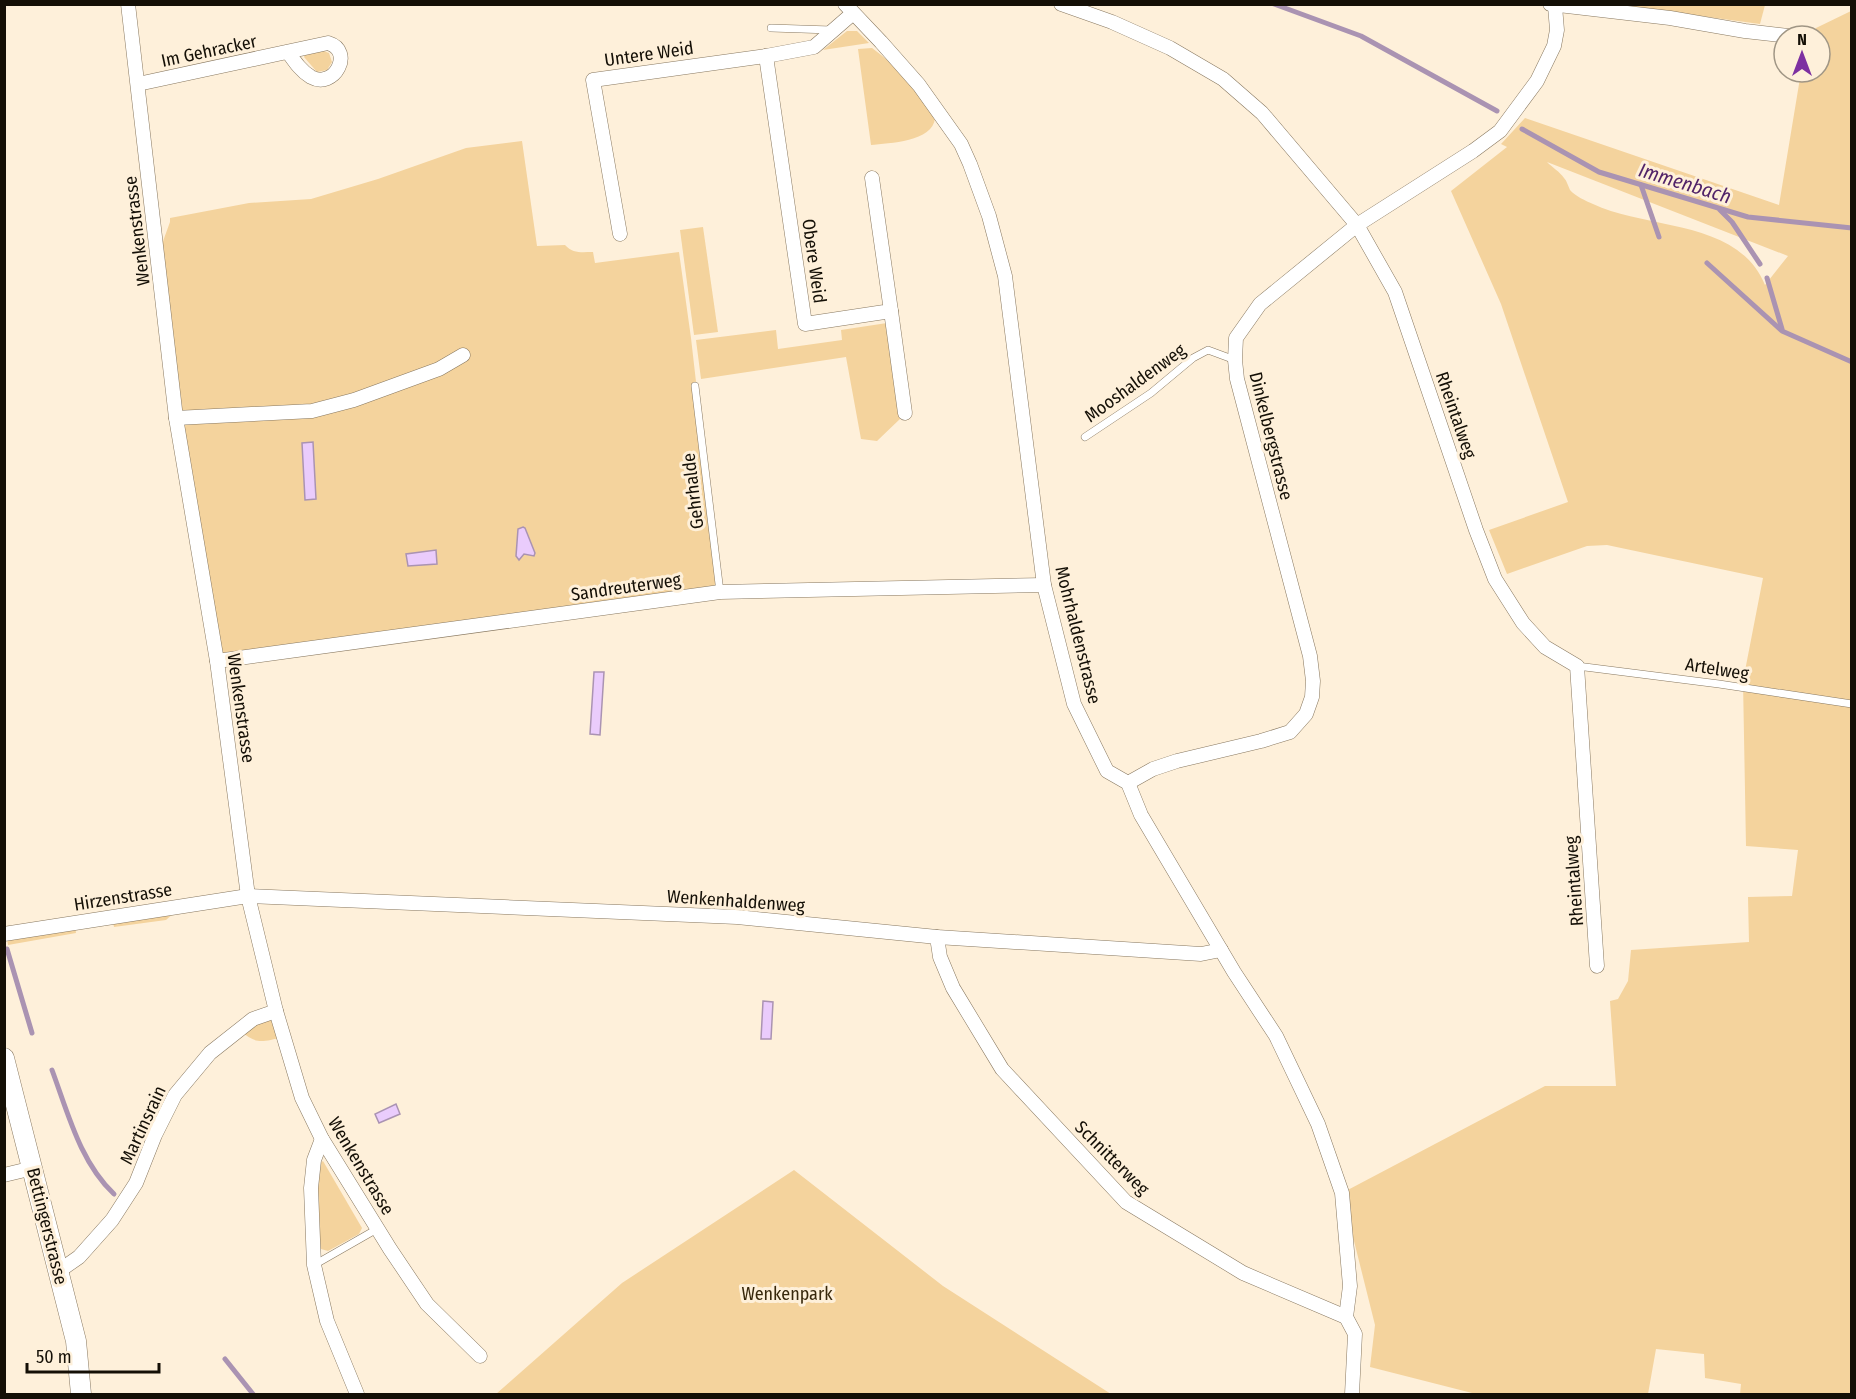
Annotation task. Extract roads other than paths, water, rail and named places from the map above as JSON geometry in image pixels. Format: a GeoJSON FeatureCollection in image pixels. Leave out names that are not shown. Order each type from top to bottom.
{"type":"FeatureCollection","features":[{"type":"Feature","properties":{"kind":"street","name":"Wenkenstrasse"},"geometry":{"type":"LineString","coordinates":[[128,4],[176,418],[216,661],[248,896],[276,1011],[302,1098],[322,1139],[377,1229],[427,1304],[480,1356]]}},
{"type":"Feature","properties":{"kind":"street","name":"Rheintalweg"},"geometry":{"type":"LineString","coordinates":[[1061,4],[1112,22],[1170,48],[1223,79],[1262,113],[1357,225],[1395,292],[1476,530],[1495,579],[1523,623],[1545,647],[1577,666],[1597,966]]}},
{"type":"Feature","properties":{"kind":"street","name":"Dinkelbergstrasse"},"geometry":{"type":"LineString","coordinates":[[1128,783],[1153,769],[1290,732],[1306,714],[1312,697],[1314,681],[1310,656],[1237,379],[1236,338],[1260,304],[1357,225],[1473,152],[1500,131],[1537,81],[1554,46],[1557,30],[1553,5]]}},
{"type":"Feature","properties":{"kind":"street"},"geometry":{"type":"LineString","coordinates":[[1553,5],[1670,18],[1772,34]]}},
{"type":"Feature","properties":{"kind":"street","name":"Untere Weid"},"geometry":{"type":"LineString","coordinates":[[620,234],[593,80],[766,56],[814,47],[834,30],[849,9]]}},
{"type":"Feature","properties":{"kind":"street","name":"Mohrhaldenstrasse"},"geometry":{"type":"LineString","coordinates":[[849,9],[919,85],[961,144],[988,216],[1005,276],[1044,585],[1074,704],[1107,771],[1128,783]]}},
{"type":"Feature","properties":{"kind":"street","name":"Im Gehracker"},"geometry":{"type":"LineString","coordinates":[[138,84],[288,52]]}},
{"type":"Feature","properties":{"kind":"street","name":"Obere Weid"},"geometry":{"type":"LineString","coordinates":[[766,56],[805,324],[891,311]]}},
{"type":"Feature","properties":{"kind":"street"},"geometry":{"type":"LineString","coordinates":[[872,178],[905,413]]}},
{"type":"Feature","properties":{"kind":"street"},"geometry":{"type":"LineString","coordinates":[[176,418],[312,411],[354,400],[439,369],[463,355]]}},
{"type":"Feature","properties":{"kind":"street","name":"Sandreuterweg"},"geometry":{"type":"LineString","coordinates":[[216,661],[720,592],[1044,585]]}},
{"type":"Feature","properties":{"kind":"street"},"geometry":{"type":"LineString","coordinates":[[1128,783],[1141,815],[1221,950],[1276,1036],[1318,1124],[1342,1193],[1350,1286],[1346,1317],[1355,1334],[1352,1395]]}},
{"type":"Feature","properties":{"kind":"street","name":"Hirzenstrasse"},"geometry":{"type":"LineString","coordinates":[[4,934],[248,896]]}},
{"type":"Feature","properties":{"kind":"street","name":"Wenkenhaldenweg"},"geometry":{"type":"LineString","coordinates":[[248,896],[737,917],[937,937],[1201,954],[1221,950]]}},
{"type":"Feature","properties":{"kind":"street","name":"Schnitterweg"},"geometry":{"type":"LineString","coordinates":[[937,937],[940,957],[953,988],[1002,1069],[1126,1202],[1243,1273],[1346,1317]]}},
{"type":"Feature","properties":{"kind":"street","name":"Martinsrain"},"geometry":{"type":"LineString","coordinates":[[59,1271],[79,1257],[112,1220],[136,1183],[155,1135],[175,1095],[189,1078],[210,1053],[253,1019],[276,1011]]}},
{"type":"Feature","properties":{"kind":"street","name":"Bettingerstrasse"},"geometry":{"type":"LineString","coordinates":[[4,1058],[79,1353],[81,1395]]}},
{"type":"Feature","properties":{"kind":"street"},"geometry":{"type":"LineString","coordinates":[[322,1139],[314,1160],[311,1188],[314,1266],[327,1321],[357,1395]]}},
{"type":"Feature","properties":{"kind":"street"},"geometry":{"type":"LineString","coordinates":[[4,1175],[33,1168]]}},
{"type":"Feature","properties":{"kind":"lane"},"geometry":{"type":"LineString","coordinates":[[771,28],[834,30]]}},
{"type":"Feature","properties":{"kind":"lane","name":"Mooshaldenweg"},"geometry":{"type":"LineString","coordinates":[[1085,437],[1151,393],[1193,358],[1208,350],[1235,360]]}},
{"type":"Feature","properties":{"kind":"lane","name":"Gehrhalde"},"geometry":{"type":"LineString","coordinates":[[695,386],[720,592]]}},
{"type":"Feature","properties":{"kind":"lane","name":"Artelweg"},"geometry":{"type":"LineString","coordinates":[[1577,666],[1851,704]]}},
{"type":"Feature","properties":{"kind":"lane"},"geometry":{"type":"LineString","coordinates":[[314,1266],[377,1229]]}},
{"type":"Feature","properties":{"kind":"waterway","name":"Immenbach"},"geometry":{"type":"LineString","coordinates":[[1274,4],[1361,36],[1497,111]]}},
{"type":"Feature","properties":{"kind":"waterway","name":"Immenbach"},"geometry":{"type":"LineString","coordinates":[[1522,129],[1599,172],[1748,217],[1852,228]]}},
{"type":"Feature","properties":{"kind":"waterway"},"geometry":{"type":"LineString","coordinates":[[1641,185],[1659,237]]}},
{"type":"Feature","properties":{"kind":"waterway"},"geometry":{"type":"LineString","coordinates":[[1720,210],[1732,222],[1760,264]]}},
{"type":"Feature","properties":{"kind":"waterway"},"geometry":{"type":"LineString","coordinates":[[1707,263],[1782,331],[1852,362]]}},
{"type":"Feature","properties":{"kind":"waterway"},"geometry":{"type":"LineString","coordinates":[[1767,278],[1782,329]]}},
{"type":"Feature","properties":{"kind":"waterway"},"geometry":{"type":"LineString","coordinates":[[7,949],[32,1033]]}},
{"type":"Feature","properties":{"kind":"waterway"},"geometry":{"type":"LineString","coordinates":[[52,1070],[76,1136],[92,1167],[114,1194]]}},
{"type":"Feature","properties":{"kind":"waterway"},"geometry":{"type":"LineString","coordinates":[[225,1359],[253,1394]]}},
{"type":"Feature","properties":{"kind":"park label","name":"Wenkenpark"},"geometry":{"type":"Point","coordinates":[787,1294]}}]}
